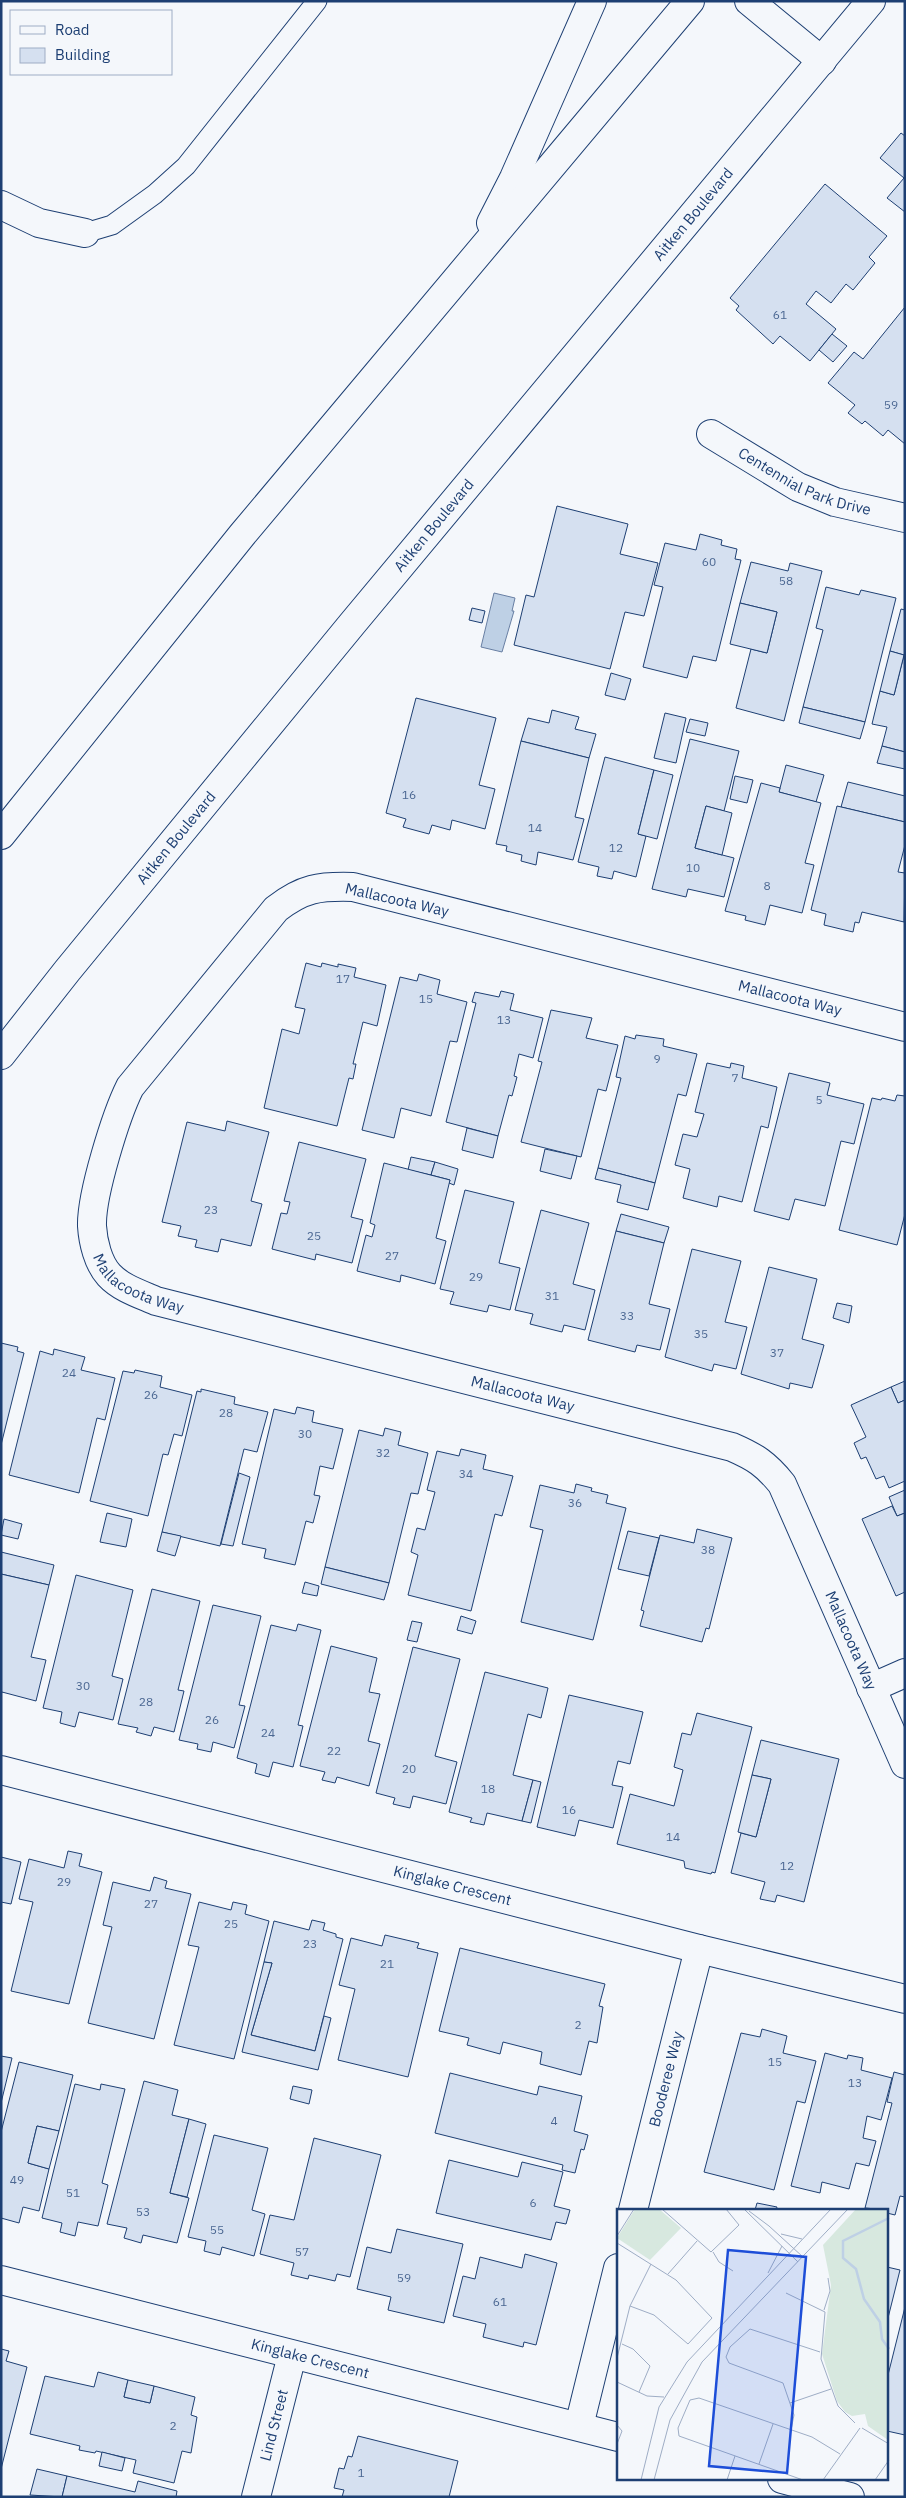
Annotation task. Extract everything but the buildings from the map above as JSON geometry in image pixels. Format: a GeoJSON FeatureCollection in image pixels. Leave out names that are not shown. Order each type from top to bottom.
{"type":"FeatureCollection","features":[{"type":"Feature","properties":{"kind":"street"},"geometry":{"type":"LineString","coordinates":[[470,264],[514,178],[592,1]]}},
{"type":"Feature","properties":{"kind":"street"},"geometry":{"type":"LineString","coordinates":[[1,835],[242,535],[690,1]]}},
{"type":"Feature","properties":{"kind":"street"},"geometry":{"type":"LineString","coordinates":[[749,1],[822,61]]}},
{"type":"Feature","properties":{"kind":"street","name":"Aitken Boulevard"},"geometry":{"type":"LineString","coordinates":[[1,1054],[339,640],[822,61],[867,3]]}},
{"type":"Feature","properties":{"kind":"street"},"geometry":{"type":"LineString","coordinates":[[1,205],[39,223],[85,232]]}},
{"type":"Feature","properties":{"kind":"street","name":"Centennial Park Drive"},"geometry":{"type":"LineString","coordinates":[[711,434],[798,487],[835,502],[905,518]]}},
{"type":"Feature","properties":{"kind":"street","name":"Mallacoota Way"},"geometry":{"type":"LineString","coordinates":[[905,1027],[353,888],[333,886],[312,889],[294,895],[276,909],[130,1087],[120,1107],[95,1200],[92,1224],[94,1242],[109,1275],[128,1289],[156,1301],[732,1447],[752,1456],[767,1466],[782,1484],[905,1764]]}},
{"type":"Feature","properties":{"kind":"street"},"geometry":{"type":"LineString","coordinates":[[871,1688],[905,1674]]}},
{"type":"Feature","properties":{"kind":"street","name":"Kinglake Crescent"},"geometry":{"type":"LineString","coordinates":[[1,1770],[699,1949],[905,1999]]}},
{"type":"Feature","properties":{"kind":"street","name":"Booderee Way"},"geometry":{"type":"LineString","coordinates":[[633,2209],[699,1949]]}},
{"type":"Feature","properties":{"kind":"street"},"geometry":{"type":"LineString","coordinates":[[578,2426],[617,2272]]}},
{"type":"Feature","properties":{"kind":"street","name":"Kinglake Crescent"},"geometry":{"type":"LineString","coordinates":[[1,2280],[617,2437]]}},
{"type":"Feature","properties":{"kind":"street","name":"Lind Street"},"geometry":{"type":"LineString","coordinates":[[256,2497],[292,2355]]}},
{"type":"Feature","properties":{"kind":"street"},"geometry":{"type":"LineString","coordinates":[[786,2480],[850,2497]]}},
{"type":"Feature","properties":{"kind":"lane"},"geometry":{"type":"LineString","coordinates":[[85,232],[112,225],[155,194],[186,166],[317,1]]}},
{"type":"Feature","properties":{"kind":"water"},"geometry":{"type":"Polygon","coordinates":[[[494,593],[515,598],[512,611],[514,611],[502,652],[481,647],[494,593]]]}}]}
